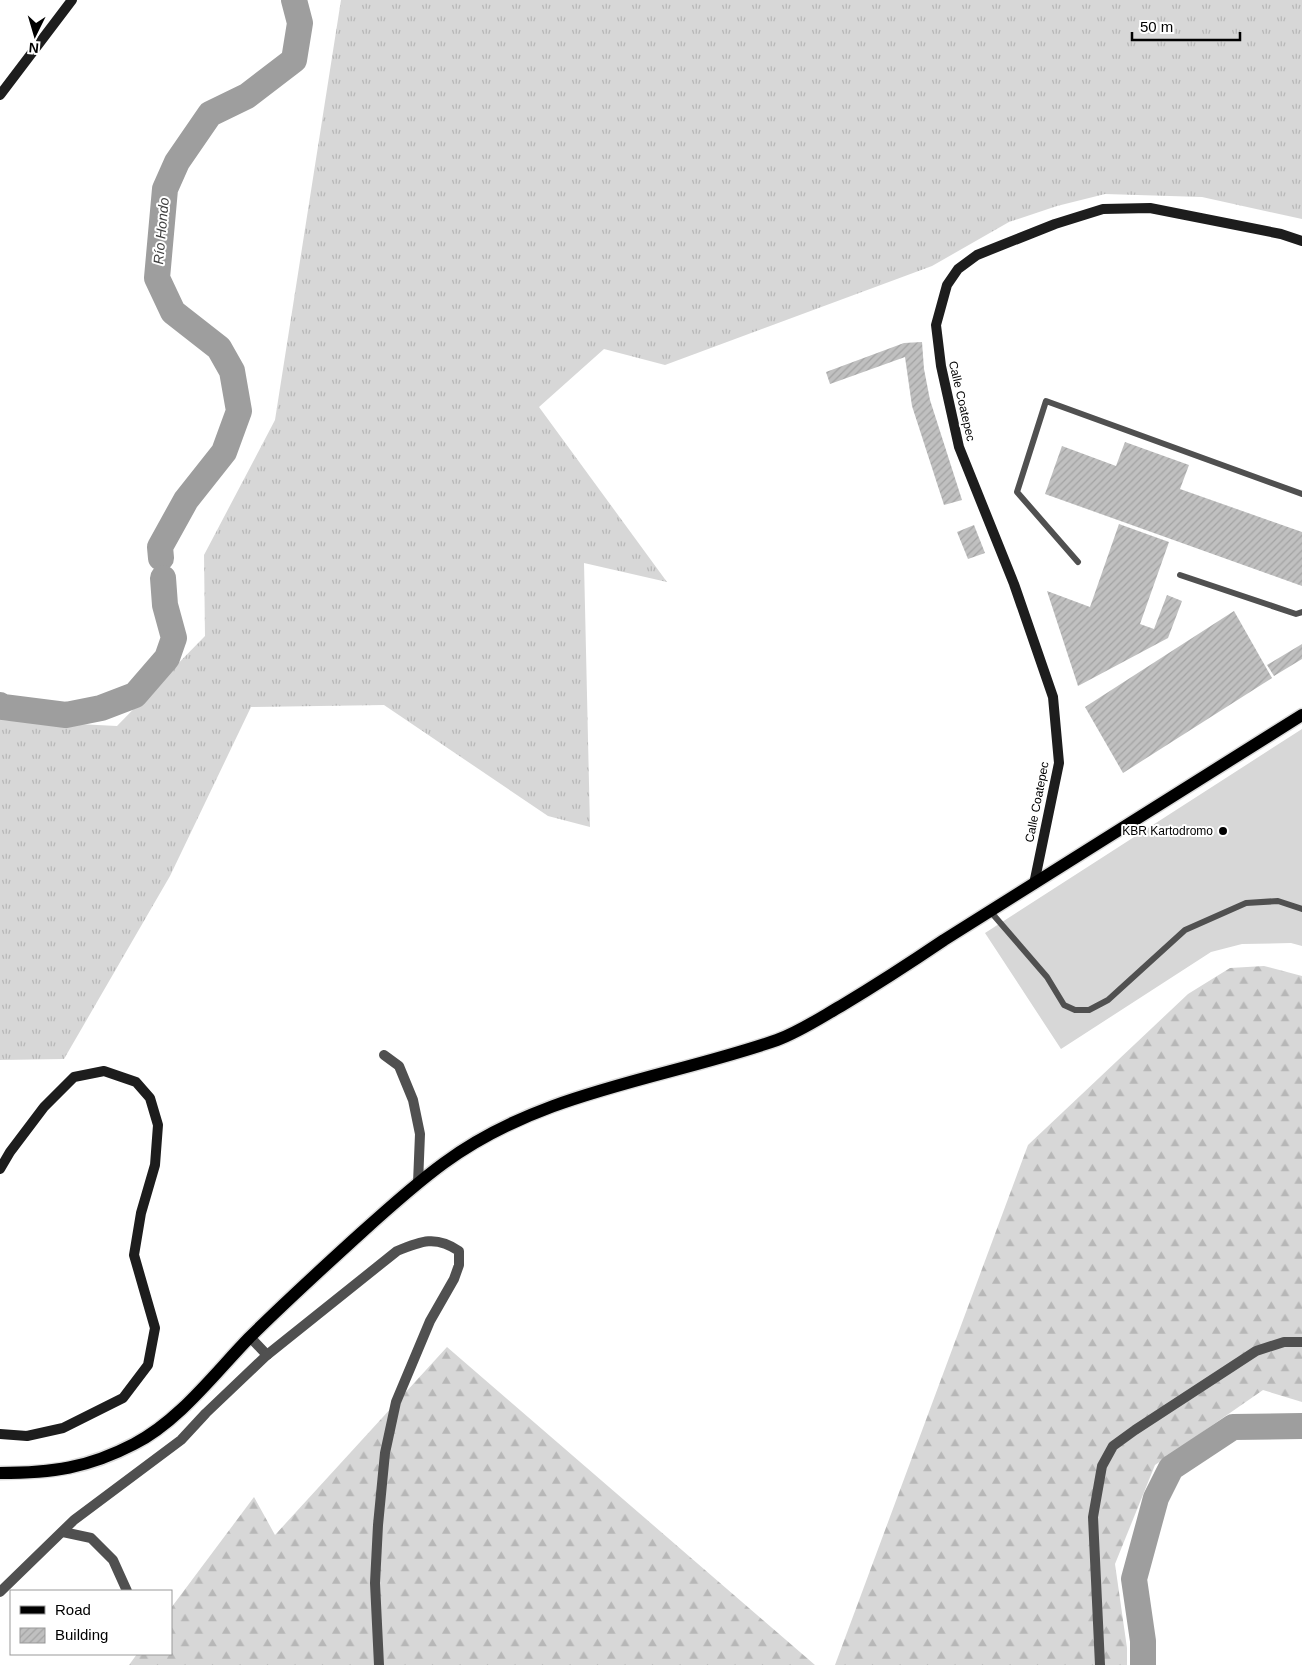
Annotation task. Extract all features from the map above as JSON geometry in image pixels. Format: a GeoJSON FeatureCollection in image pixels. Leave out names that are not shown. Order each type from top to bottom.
{"type":"FeatureCollection","features":[{"type":"Feature","properties":{"kind":"main road"},"geometry":{"type":"LineString","coordinates":[[0,95],[72,0]]}},
{"type":"Feature","properties":{"kind":"main road","name":"Calle Coatepec"},"geometry":{"type":"LineString","coordinates":[[1034,884],[1059,763],[1053,697],[1014,584],[960,447],[941,366],[936,325],[947,285],[958,269],[977,255],[1055,224],[1103,209],[1150,208],[1281,234],[1302,241]]}},
{"type":"Feature","properties":{"kind":"main road"},"geometry":{"type":"LineString","coordinates":[[0,1473],[30,1473],[72,1468],[106,1458],[138,1442],[167,1422],[250,1337],[318,1272],[418,1183],[474,1142],[502,1126],[535,1112],[619,1085],[779,1039],[811,1024],[1302,715]]}},
{"type":"Feature","properties":{"kind":"main road"},"geometry":{"type":"LineString","coordinates":[[0,1169],[10,1152],[44,1106],[74,1076],[104,1071],[136,1082],[150,1098],[158,1125],[155,1165],[141,1213],[134,1255],[155,1328],[148,1365],[123,1398],[63,1428],[27,1436],[0,1434]]}},
{"type":"Feature","properties":{"kind":"street"},"geometry":{"type":"LineString","coordinates":[[384,1054],[399,1066],[413,1100],[420,1134],[418,1183]]}},
{"type":"Feature","properties":{"kind":"street"},"geometry":{"type":"LineString","coordinates":[[0,1592],[74,1520],[181,1440],[206,1413],[267,1355],[397,1251],[418,1242],[437,1241],[450,1244],[459,1251],[460,1265],[430,1321],[396,1402],[385,1453],[375,1583],[379,1665]]}},
{"type":"Feature","properties":{"kind":"street"},"geometry":{"type":"LineString","coordinates":[[250,1337],[267,1355]]}},
{"type":"Feature","properties":{"kind":"street"},"geometry":{"type":"LineString","coordinates":[[1100,1665],[1093,1517],[1102,1466],[1114,1446],[1135,1430],[1256,1351],[1284,1342],[1302,1342]]}},
{"type":"Feature","properties":{"kind":"street"},"geometry":{"type":"LineString","coordinates":[[62,1532],[91,1538],[113,1560],[127,1590]]}},
{"type":"Feature","properties":{"kind":"lane"},"geometry":{"type":"LineString","coordinates":[[1078,562],[1017,492],[1046,401],[1302,494]]}},
{"type":"Feature","properties":{"kind":"lane"},"geometry":{"type":"LineString","coordinates":[[1180,575],[1296,614],[1302,612]]}},
{"type":"Feature","properties":{"kind":"lane"},"geometry":{"type":"LineString","coordinates":[[990,911],[1047,977],[1064,1005],[1075,1010],[1089,1010],[1108,1000],[1185,930],[1246,903],[1278,900],[1302,909]]}},
{"type":"Feature","properties":{"kind":"green space"},"geometry":{"type":"Polygon","coordinates":[[[341,0],[1302,0],[1302,219],[1202,197],[1105,194],[1057,206],[1009,222],[932,266],[665,365],[604,349],[539,407],[667,582],[584,563],[590,827],[548,816],[384,705],[251,707],[170,876],[64,1059],[0,1060],[0,720],[117,726],[205,636],[204,555],[275,420],[341,0]]]}},
{"type":"Feature","properties":{"kind":"green space","name":"KBR Kartodromo"},"geometry":{"type":"Polygon","coordinates":[[[1302,729],[1302,946],[1291,943],[1242,944],[1211,952],[1061,1049],[985,933],[1302,729]]]}},
{"type":"Feature","properties":{"kind":"green space"},"geometry":{"type":"Polygon","coordinates":[[[1264,966],[1302,976],[1302,1402],[1263,1390],[1155,1465],[1115,1564],[1127,1648],[1127,1665],[835,1665],[1028,1145],[1188,994],[1230,968],[1264,966]]]}},
{"type":"Feature","properties":{"kind":"green space"},"geometry":{"type":"Polygon","coordinates":[[[447,1347],[815,1665],[129,1665],[136,1655],[172,1655],[172,1607],[254,1497],[275,1535],[447,1347]]]}},
{"type":"Feature","properties":{"kind":"building"},"geometry":{"type":"Polygon","coordinates":[[[922,342],[924,369],[930,400],[962,500],[944,505],[912,406],[905,357],[830,384],[826,372],[904,343],[922,342]]]}},
{"type":"Feature","properties":{"kind":"building"},"geometry":{"type":"Polygon","coordinates":[[[1125,442],[1189,465],[1180,489],[1302,532],[1302,586],[1045,494],[1062,446],[1116,466],[1125,442]]]}},
{"type":"Feature","properties":{"kind":"building"},"geometry":{"type":"Polygon","coordinates":[[[1119,524],[1169,542],[1140,624],[1154,629],[1167,595],[1182,601],[1168,638],[1078,686],[1047,591],[1090,607],[1119,524]]]}},
{"type":"Feature","properties":{"kind":"building"},"geometry":{"type":"Polygon","coordinates":[[[974,525],[985,553],[968,559],[957,532],[974,525]]]}},
{"type":"Feature","properties":{"kind":"building"},"geometry":{"type":"Polygon","coordinates":[[[1234,611],[1272,678],[1123,773],[1085,707],[1234,611]]]}},
{"type":"Feature","properties":{"kind":"building"},"geometry":{"type":"Polygon","coordinates":[[[1302,644],[1302,659],[1274,676],[1267,665],[1302,644]]]}},
{"type":"Feature","properties":{"kind":"waterway","name":"Río Hondo"},"geometry":{"type":"LineString","coordinates":[[161,558],[160,547],[186,500],[224,452],[239,411],[232,371],[219,348],[173,312],[157,278],[165,189],[177,162],[210,114],[247,96],[294,60],[300,23],[294,0]]}},
{"type":"Feature","properties":{"kind":"waterway","name":"Río Hondo"},"geometry":{"type":"LineString","coordinates":[[0,705],[3,707],[66,715],[101,708],[135,695],[167,658],[174,638],[165,605],[163,578]]}},
{"type":"Feature","properties":{"kind":"waterway"},"geometry":{"type":"LineString","coordinates":[[1143,1665],[1143,1641],[1134,1579],[1156,1498],[1171,1468],[1233,1427],[1302,1426]]}},
{"type":"Feature","properties":{"kind":"place","name":"KBR Kartodromo"},"geometry":{"type":"Point","coordinates":[1223,831]}}]}
